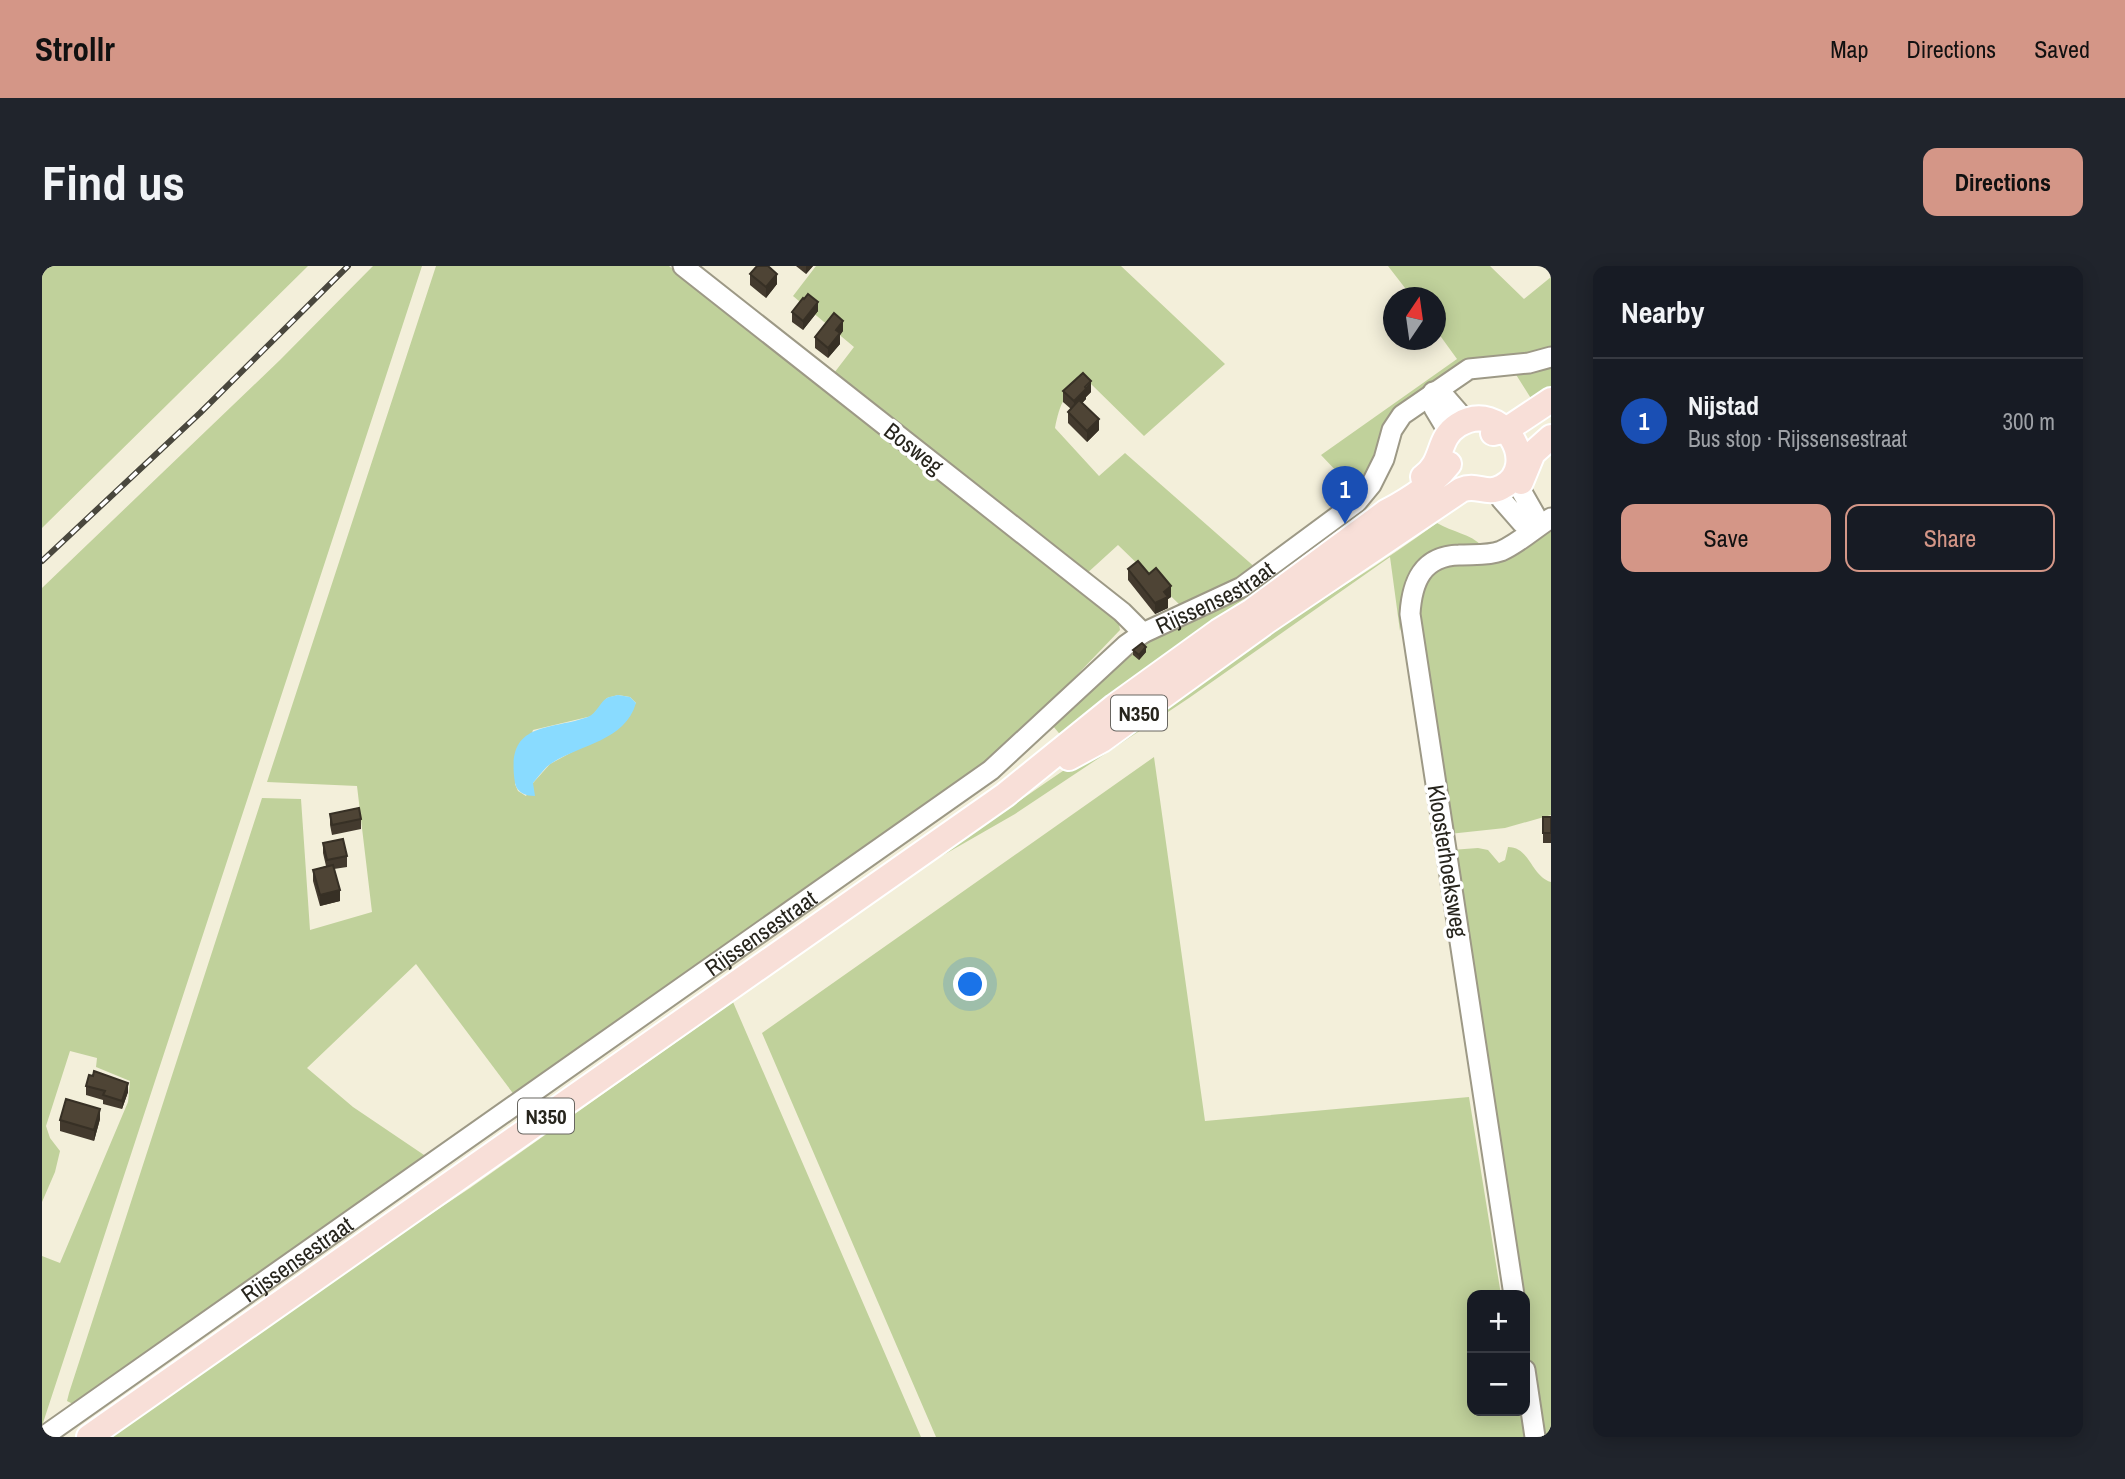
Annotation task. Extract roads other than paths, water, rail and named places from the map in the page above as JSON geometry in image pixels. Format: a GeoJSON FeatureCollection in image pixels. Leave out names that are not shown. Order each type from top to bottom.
{"type":"FeatureCollection","features":[{"type":"Feature","properties":{"kind":"main road"},"geometry":{"type":"LineString","coordinates":[[1551,392],[1497,433],[1476,429],[1462,434],[1450,446],[1454,478],[1465,493],[1469,486],[1485,491],[1499,489],[1516,476],[1533,453],[1551,437]]}},
{"type":"Feature","properties":{"kind":"main road"},"geometry":{"type":"LineString","coordinates":[[1503,427],[1551,400]]}},
{"type":"Feature","properties":{"kind":"main road"},"geometry":{"type":"LineString","coordinates":[[1516,476],[1525,446],[1551,426]]}},
{"type":"Feature","properties":{"kind":"main road"},"geometry":{"type":"LineString","coordinates":[[1503,427],[1514,439],[1516,476]]}},
{"type":"Feature","properties":{"kind":"main road","name":"Rijssensestraat"},"geometry":{"type":"LineString","coordinates":[[1391,523],[1403,503],[1426,487],[1450,446]]}},
{"type":"Feature","properties":{"kind":"main road","name":"Rijssensestraat"},"geometry":{"type":"LineString","coordinates":[[89,1437],[1005,795],[1102,740],[1268,621],[1391,523],[1465,493]]}},
{"type":"Feature","properties":{"kind":"street","name":"Bosweg"},"geometry":{"type":"LineString","coordinates":[[683,266],[1122,612],[1143,633]]}},
{"type":"Feature","properties":{"kind":"street","name":"Rijssensestraat"},"geometry":{"type":"LineString","coordinates":[[43,1437],[991,770],[1126,645],[1143,633],[1242,587],[1357,502],[1371,485],[1384,459],[1392,430],[1402,415],[1469,369],[1529,363],[1551,356]]}},
{"type":"Feature","properties":{"kind":"street"},"geometry":{"type":"LineString","coordinates":[[1433,393],[1446,398],[1450,446]]}},
{"type":"Feature","properties":{"kind":"street"},"geometry":{"type":"LineString","coordinates":[[1516,476],[1522,523],[1543,523]]}},
{"type":"Feature","properties":{"kind":"street","name":"Kloosterhoeksweg"},"geometry":{"type":"LineString","coordinates":[[1513,1290],[1410,614],[1414,584],[1428,565],[1439,558],[1454,555],[1500,551],[1543,523]]}},
{"type":"Feature","properties":{"kind":"street"},"geometry":{"type":"LineString","coordinates":[[1530,1404],[1535,1437]]}},
{"type":"Feature","properties":{"kind":"water"},"geometry":{"type":"Polygon","coordinates":[[[608,697],[630,697],[636,703],[622,726],[601,740],[549,765],[533,783],[535,796],[520,792],[515,783],[514,763],[517,748],[523,739],[533,732],[588,717],[608,697]]]}},
{"type":"Feature","properties":{"kind":"railway"},"geometry":{"type":"LineString","coordinates":[[42,561],[200,413],[348,266]]}},
{"type":"Feature","properties":{"kind":"place","name":"Nijstad"},"geometry":{"type":"Point","coordinates":[1345,524]}}]}
